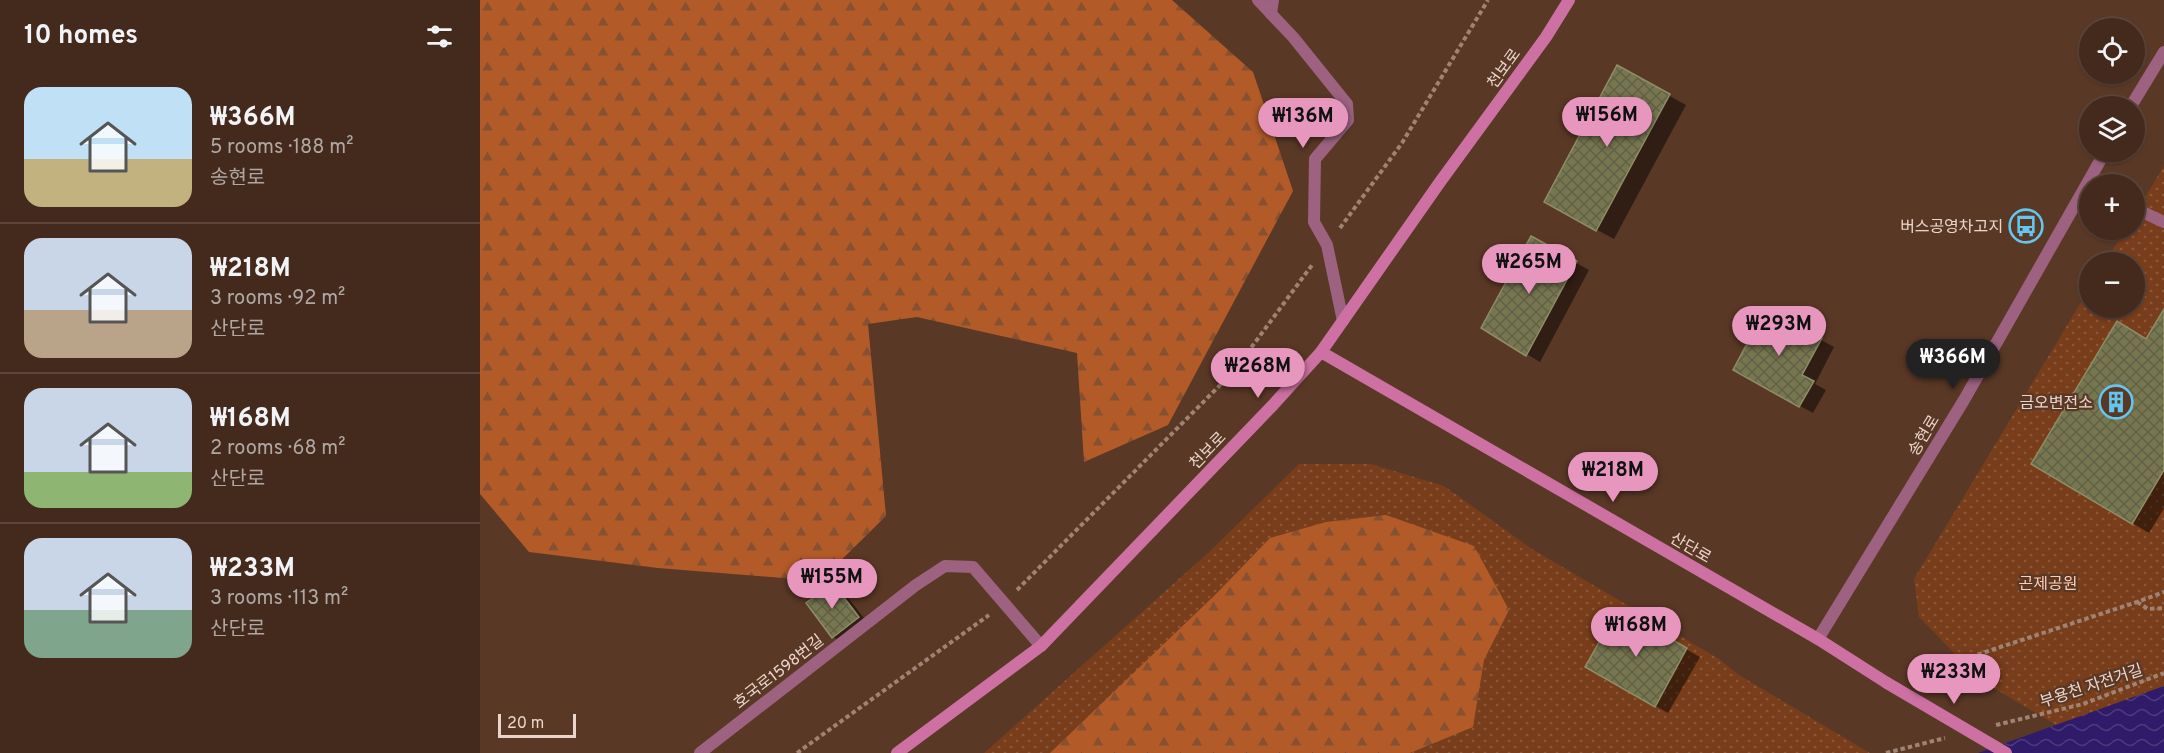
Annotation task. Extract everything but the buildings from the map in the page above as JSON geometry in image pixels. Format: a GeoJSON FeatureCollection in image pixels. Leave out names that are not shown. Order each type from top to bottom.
{"type":"FeatureCollection","features":[{"type":"Feature","properties":{"kind":"main road","name":"천보로"},"geometry":{"type":"LineString","coordinates":[[897,753],[1041,646],[1321,352],[1546,37],[1569,0]]}},
{"type":"Feature","properties":{"kind":"main road","name":"산단로"},"geometry":{"type":"LineString","coordinates":[[1321,352],[1818,639],[1887,683],[2006,753]]}},
{"type":"Feature","properties":{"kind":"street"},"geometry":{"type":"LineString","coordinates":[[1258,0],[1293,37],[1347,104],[1348,120],[1315,159],[1314,222],[1327,245],[1343,321]]}},
{"type":"Feature","properties":{"kind":"street"},"geometry":{"type":"LineString","coordinates":[[1271,14],[1273,0]]}},
{"type":"Feature","properties":{"kind":"street"},"geometry":{"type":"LineString","coordinates":[[2138,96],[2164,52]]}},
{"type":"Feature","properties":{"kind":"street","name":"송현로"},"geometry":{"type":"LineString","coordinates":[[1818,639],[1964,400],[2079,202]]}},
{"type":"Feature","properties":{"kind":"street"},"geometry":{"type":"LineString","coordinates":[[2145,213],[2164,222]]}},
{"type":"Feature","properties":{"kind":"street","name":"호국로1598번길"},"geometry":{"type":"LineString","coordinates":[[700,753],[916,585],[945,566],[973,567],[1041,646]]}},
{"type":"Feature","properties":{"kind":"path"},"geometry":{"type":"LineString","coordinates":[[798,753],[988,616],[1234,371],[1402,143],[1488,0]]}},
{"type":"Feature","properties":{"kind":"path"},"geometry":{"type":"LineString","coordinates":[[1949,664],[2164,592]]}},
{"type":"Feature","properties":{"kind":"path"},"geometry":{"type":"LineString","coordinates":[[2137,602],[2148,609],[2164,608]]}},
{"type":"Feature","properties":{"kind":"path","name":"부용천 자전거길"},"geometry":{"type":"LineString","coordinates":[[1990,727],[2083,704],[2164,673]]}},
{"type":"Feature","properties":{"kind":"path"},"geometry":{"type":"LineString","coordinates":[[1886,753],[1955,736]]}},
{"type":"Feature","properties":{"kind":"green space"},"geometry":{"type":"Polygon","coordinates":[[[480,0],[1172,0],[1253,72],[1293,191],[1168,425],[1084,462],[1077,353],[917,317],[868,324],[886,516],[820,581],[658,568],[529,552],[480,494],[480,0]]]}},
{"type":"Feature","properties":{"kind":"green space","name":"곤제공원"},"geometry":{"type":"Polygon","coordinates":[[[2164,166],[2164,753],[2104,753],[1980,680],[1919,617],[1914,579],[2079,306],[2079,318],[2145,318],[2145,252],[2111,252],[2119,240],[2145,240],[2145,197],[2164,166]]]}},
{"type":"Feature","properties":{"kind":"green space"},"geometry":{"type":"Polygon","coordinates":[[[1299,464],[1371,464],[1444,486],[1532,549],[1719,659],[1739,675],[1870,753],[984,753],[1208,553],[1299,464]]]}},
{"type":"Feature","properties":{"kind":"green space"},"geometry":{"type":"Polygon","coordinates":[[[1386,515],[1474,546],[1509,610],[1484,660],[1473,727],[1410,753],[1050,753],[1217,593],[1270,538],[1326,522],[1386,515]]]}},
{"type":"Feature","properties":{"kind":"water"},"geometry":{"type":"Polygon","coordinates":[[[2164,686],[2164,753],[1978,753],[2164,686]]]}},
{"type":"Feature","properties":{"kind":"place","name":"버스공영차고지"},"geometry":{"type":"Point","coordinates":[2026,226]}},
{"type":"Feature","properties":{"kind":"place","name":"금오변전소"},"geometry":{"type":"Point","coordinates":[2116,402]}}]}
